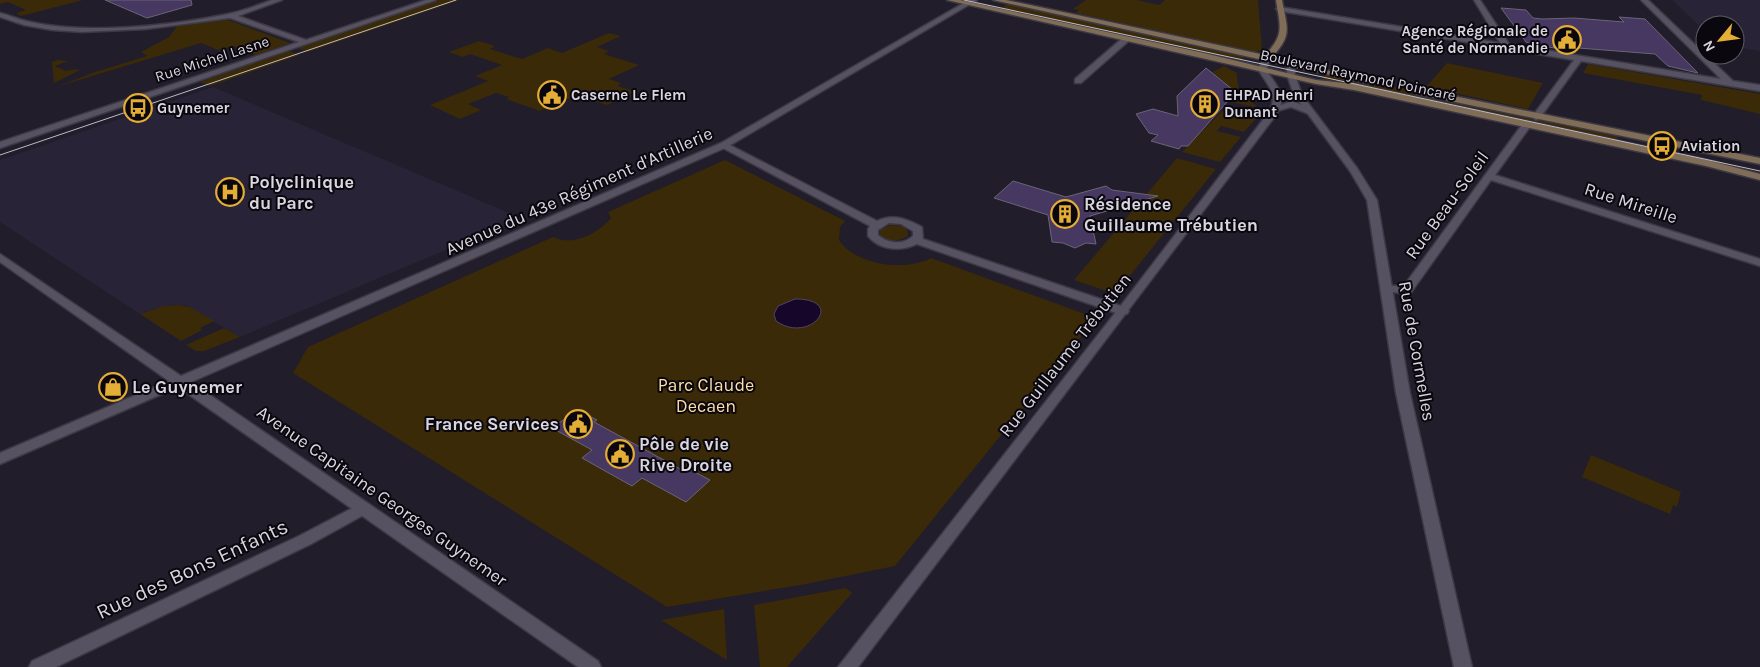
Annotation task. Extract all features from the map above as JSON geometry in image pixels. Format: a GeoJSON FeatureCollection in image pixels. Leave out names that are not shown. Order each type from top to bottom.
{"type":"FeatureCollection","features":[{"type":"Feature","properties":{"kind":"main road","name":"Boulevard Raymond Poincaré"},"geometry":{"type":"LineString","coordinates":[[950,0],[971,2],[1316,82],[1354,87],[1527,124],[1707,163],[1760,177]]}},
{"type":"Feature","properties":{"kind":"main road","name":"Boulevard Raymond Poincaré"},"geometry":{"type":"LineString","coordinates":[[996,0],[1267,58],[1286,52],[1536,117],[1760,161]]}},
{"type":"Feature","properties":{"kind":"main road"},"geometry":{"type":"LineString","coordinates":[[1267,58],[1286,52],[1278,0]]}},
{"type":"Feature","properties":{"kind":"street"},"geometry":{"type":"LineString","coordinates":[[0,16],[26,25],[45,28],[95,29],[231,16],[279,0]]}},
{"type":"Feature","properties":{"kind":"street","name":"Rue Michel Lasne"},"geometry":{"type":"LineString","coordinates":[[0,145],[433,0]]}},
{"type":"Feature","properties":{"kind":"street"},"geometry":{"type":"LineString","coordinates":[[1477,0],[1506,46]]}},
{"type":"Feature","properties":{"kind":"street"},"geometry":{"type":"LineString","coordinates":[[1644,0],[1730,83]]}},
{"type":"Feature","properties":{"kind":"street","name":"Avenue du 43e Régiment d'Artillerie"},"geometry":{"type":"LineString","coordinates":[[0,459],[724,145],[971,2]]}},
{"type":"Feature","properties":{"kind":"street"},"geometry":{"type":"LineString","coordinates":[[1280,9],[1760,88]]}},
{"type":"Feature","properties":{"kind":"street"},"geometry":{"type":"LineString","coordinates":[[231,16],[305,42]]}},
{"type":"Feature","properties":{"kind":"street"},"geometry":{"type":"LineString","coordinates":[[1078,81],[1128,38]]}},
{"type":"Feature","properties":{"kind":"street","name":"Rue de Cormelles"},"geometry":{"type":"LineString","coordinates":[[1286,52],[1298,95],[1354,170],[1372,200],[1403,393],[1463,667]]}},
{"type":"Feature","properties":{"kind":"street"},"geometry":{"type":"LineString","coordinates":[[1267,58],[1262,69],[1278,95],[1276,108],[1292,104],[1309,111]]}},
{"type":"Feature","properties":{"kind":"street"},"geometry":{"type":"LineString","coordinates":[[1536,117],[1579,58]]}},
{"type":"Feature","properties":{"kind":"street","name":"Rue Guillaume Trébutien"},"geometry":{"type":"LineString","coordinates":[[847,667],[1123,311],[1276,108]]}},
{"type":"Feature","properties":{"kind":"street","name":"Rue Beau-Soleil"},"geometry":{"type":"LineString","coordinates":[[1387,289],[1406,291],[1491,177],[1527,124]]}},
{"type":"Feature","properties":{"kind":"street"},"geometry":{"type":"LineString","coordinates":[[724,145],[876,225],[896,220],[910,222],[918,229],[919,237],[916,240]]}},
{"type":"Feature","properties":{"kind":"street","name":"Rue Mireille"},"geometry":{"type":"LineString","coordinates":[[1491,177],[1760,263]]}},
{"type":"Feature","properties":{"kind":"street"},"geometry":{"type":"LineString","coordinates":[[876,225],[872,233],[876,240],[882,243],[896,246],[916,240],[1123,311]]}},
{"type":"Feature","properties":{"kind":"street","name":"Avenue Capitaine Georges Guynemer"},"geometry":{"type":"LineString","coordinates":[[0,257],[592,667]]}},
{"type":"Feature","properties":{"kind":"street","name":"Rue des Bons Enfants"},"geometry":{"type":"LineString","coordinates":[[38,667],[305,540],[364,508]]}},
{"type":"Feature","properties":{"kind":"shaded area"},"geometry":{"type":"Polygon","coordinates":[[[1672,0],[1760,0],[1760,51],[1745,49],[1745,15],[1695,15],[1695,22],[1672,0]]]}},
{"type":"Feature","properties":{"kind":"shaded area","name":"Polyclinique du Parc"},"geometry":{"type":"Polygon","coordinates":[[[213,87],[521,218],[240,337],[185,305],[163,306],[140,314],[0,222],[0,160],[213,87]]]}},
{"type":"Feature","properties":{"kind":"shaded area"},"geometry":{"type":"Polygon","coordinates":[[[795,299],[811,301],[819,306],[821,312],[818,319],[811,325],[801,328],[789,327],[776,321],[774,314],[778,306],[795,299]]]}},
{"type":"Feature","properties":{"kind":"green space"},"geometry":{"type":"Polygon","coordinates":[[[0,0],[83,0],[21,16],[16,13],[26,10],[8,2],[0,4],[0,0]]]}},
{"type":"Feature","properties":{"kind":"green space"},"geometry":{"type":"Polygon","coordinates":[[[439,0],[460,0],[308,52],[297,48],[439,0]]]}},
{"type":"Feature","properties":{"kind":"green space"},"geometry":{"type":"Polygon","coordinates":[[[1086,0],[1137,0],[1159,5],[1165,0],[1258,0],[1262,50],[1255,52],[1076,13],[1079,10],[1073,9],[1086,0]]]}},
{"type":"Feature","properties":{"kind":"green space"},"geometry":{"type":"Polygon","coordinates":[[[1007,4],[1217,51],[1245,55],[1239,63],[998,10],[1007,4]]]}},
{"type":"Feature","properties":{"kind":"green space"},"geometry":{"type":"Polygon","coordinates":[[[228,20],[290,43],[256,55],[233,46],[218,50],[201,43],[56,87],[95,72],[147,56],[141,52],[169,37],[178,25],[228,20]]]}},
{"type":"Feature","properties":{"kind":"green space"},"geometry":{"type":"Polygon","coordinates":[[[609,33],[621,36],[597,47],[609,51],[604,54],[639,65],[609,79],[621,83],[618,86],[636,92],[607,105],[576,95],[540,111],[506,99],[509,97],[496,93],[468,104],[481,110],[460,119],[430,105],[488,81],[475,76],[502,65],[470,54],[463,57],[449,52],[479,41],[495,46],[490,49],[522,59],[548,48],[562,53],[609,33]]]}},
{"type":"Feature","properties":{"kind":"green space"},"geometry":{"type":"Polygon","coordinates":[[[289,51],[300,55],[210,86],[200,82],[289,51]]]}},
{"type":"Feature","properties":{"kind":"green space"},"geometry":{"type":"Polygon","coordinates":[[[58,60],[68,61],[55,66],[66,71],[80,70],[54,83],[52,62],[58,60]]]}},
{"type":"Feature","properties":{"kind":"green space"},"geometry":{"type":"Polygon","coordinates":[[[1447,63],[1543,83],[1528,109],[1426,87],[1447,63]]]}},
{"type":"Feature","properties":{"kind":"green space"},"geometry":{"type":"Polygon","coordinates":[[[1588,64],[1760,94],[1760,114],[1701,100],[1702,95],[1583,73],[1588,64]]]}},
{"type":"Feature","properties":{"kind":"green space"},"geometry":{"type":"Polygon","coordinates":[[[1224,66],[1237,73],[1241,93],[1257,106],[1227,101],[1225,83],[1212,72],[1224,66]]]}},
{"type":"Feature","properties":{"kind":"green space"},"geometry":{"type":"Polygon","coordinates":[[[1327,72],[1522,115],[1618,133],[1617,142],[1349,84],[1322,80],[1327,72]]]}},
{"type":"Feature","properties":{"kind":"green space"},"geometry":{"type":"Polygon","coordinates":[[[1227,106],[1261,113],[1244,132],[1221,126],[1217,131],[1241,137],[1220,162],[1182,152],[1227,106]]]}},
{"type":"Feature","properties":{"kind":"green space"},"geometry":{"type":"Polygon","coordinates":[[[1177,158],[1216,169],[1115,294],[1074,280],[1177,158]]]}},
{"type":"Feature","properties":{"kind":"green space","name":"Parc Claude Decaen"},"geometry":{"type":"Polygon","coordinates":[[[725,160],[845,221],[840,227],[839,240],[846,249],[856,255],[881,264],[895,265],[908,265],[931,258],[1096,318],[895,566],[806,584],[667,607],[293,373],[308,347],[553,237],[560,240],[568,240],[585,237],[606,224],[611,218],[608,212],[725,160]]]}},
{"type":"Feature","properties":{"kind":"green space"},"geometry":{"type":"Polygon","coordinates":[[[890,225],[903,226],[907,229],[908,236],[901,239],[886,239],[880,234],[880,230],[890,225]]]}},
{"type":"Feature","properties":{"kind":"green space"},"geometry":{"type":"Polygon","coordinates":[[[180,305],[190,307],[214,321],[181,341],[140,314],[163,306],[180,305]]]}},
{"type":"Feature","properties":{"kind":"green space"},"geometry":{"type":"Polygon","coordinates":[[[224,328],[240,337],[204,351],[196,351],[186,345],[224,328]]]}},
{"type":"Feature","properties":{"kind":"green space"},"geometry":{"type":"Polygon","coordinates":[[[1591,455],[1681,492],[1677,507],[1673,505],[1670,514],[1582,477],[1591,455]]]}},
{"type":"Feature","properties":{"kind":"green space"},"geometry":{"type":"Polygon","coordinates":[[[846,588],[852,593],[787,667],[760,667],[754,605],[846,588]]]}},
{"type":"Feature","properties":{"kind":"green space"},"geometry":{"type":"Polygon","coordinates":[[[724,609],[727,660],[661,620],[724,609]]]}},
{"type":"Feature","properties":{"kind":"building"},"geometry":{"type":"Polygon","coordinates":[[[105,0],[191,0],[192,5],[147,18],[105,0]]]}},
{"type":"Feature","properties":{"kind":"building","name":"Agence Régionale de Santé de Normandie"},"geometry":{"type":"Polygon","coordinates":[[[1501,8],[1526,10],[1533,18],[1542,19],[1574,18],[1624,22],[1619,17],[1645,19],[1698,73],[1668,66],[1655,54],[1533,45],[1526,42],[1501,8]]]}},
{"type":"Feature","properties":{"kind":"building","name":"EHPAD Henri Dunant"},"geometry":{"type":"Polygon","coordinates":[[[1206,68],[1232,89],[1228,101],[1188,146],[1181,146],[1179,149],[1151,141],[1158,135],[1149,133],[1136,114],[1153,109],[1178,116],[1177,96],[1206,68]]]}},
{"type":"Feature","properties":{"kind":"building","name":"Résidence Guillaume Trébutien"},"geometry":{"type":"Polygon","coordinates":[[[1013,181],[1066,197],[1106,186],[1112,190],[1158,196],[1090,216],[1096,244],[1086,243],[1075,248],[1063,243],[1052,242],[1048,215],[994,198],[1013,181]]]}},
{"type":"Feature","properties":{"kind":"building","name":"Pôle de vie Rive Droite"},"geometry":{"type":"Polygon","coordinates":[[[577,410],[597,420],[594,422],[684,471],[687,468],[710,480],[686,502],[642,478],[632,486],[582,458],[592,450],[552,428],[577,410]]]}},
{"type":"Feature","properties":{"kind":"tram line"},"geometry":{"type":"LineString","coordinates":[[0,155],[456,0]]}},
{"type":"Feature","properties":{"kind":"tram line"},"geometry":{"type":"LineString","coordinates":[[964,0],[1760,171]]}},
{"type":"Feature","properties":{"kind":"place","name":"Agence Régionale de Santé de Normandie"},"geometry":{"type":"Point","coordinates":[1567,40]}},
{"type":"Feature","properties":{"kind":"place","name":"Caserne Le Flem"},"geometry":{"type":"Point","coordinates":[552,95]}},
{"type":"Feature","properties":{"kind":"place","name":"EHPAD Henri Dunant"},"geometry":{"type":"Point","coordinates":[1205,104]}},
{"type":"Feature","properties":{"kind":"place","name":"Guynemer"},"geometry":{"type":"Point","coordinates":[138,108]}},
{"type":"Feature","properties":{"kind":"place","name":"Aviation"},"geometry":{"type":"Point","coordinates":[1662,146]}},
{"type":"Feature","properties":{"kind":"place","name":"Polyclinique du Parc"},"geometry":{"type":"Point","coordinates":[230,192]}},
{"type":"Feature","properties":{"kind":"place","name":"Résidence Guillaume Trébutien"},"geometry":{"type":"Point","coordinates":[1065,214]}},
{"type":"Feature","properties":{"kind":"place","name":"Le Guynemer"},"geometry":{"type":"Point","coordinates":[113,387]}},
{"type":"Feature","properties":{"kind":"place","name":"France Services"},"geometry":{"type":"Point","coordinates":[578,424]}},
{"type":"Feature","properties":{"kind":"place","name":"Pôle de vie Rive Droite"},"geometry":{"type":"Point","coordinates":[620,454]}}]}
